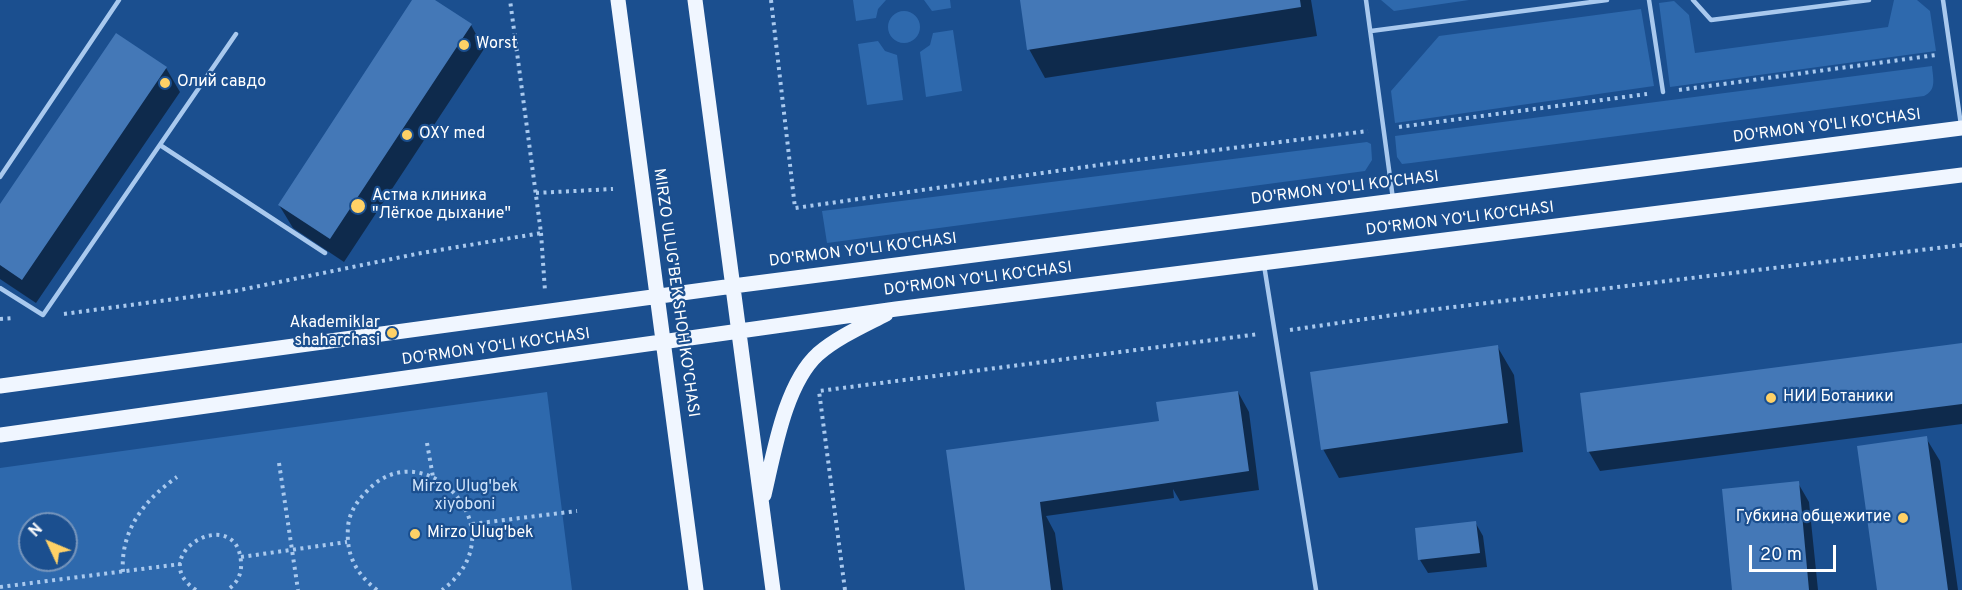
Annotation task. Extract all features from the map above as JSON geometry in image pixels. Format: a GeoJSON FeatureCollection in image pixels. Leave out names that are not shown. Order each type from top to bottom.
{"type":"FeatureCollection","features":[{"type":"Feature","properties":{"kind":"main road","name":"MIRZO ULUG'BEK SHOH KO'CHASI"},"geometry":{"type":"LineString","coordinates":[[618,0],[696,590]]}},
{"type":"Feature","properties":{"kind":"main road"},"geometry":{"type":"LineString","coordinates":[[695,0],[773,590]]}},
{"type":"Feature","properties":{"kind":"main road","name":"DO'RMON YO'LI KO'CHASI"},"geometry":{"type":"LineString","coordinates":[[733,286],[1962,128]]}},
{"type":"Feature","properties":{"kind":"main road","name":"DO‘RMON YO‘LI KO‘CHASI"},"geometry":{"type":"LineString","coordinates":[[0,435],[664,344],[896,309],[1962,175]]}},
{"type":"Feature","properties":{"kind":"main road","name":"DO‘RMON YO‘LI KO‘CHASI"},"geometry":{"type":"LineString","coordinates":[[0,386],[733,286]]}},
{"type":"Feature","properties":{"kind":"main road"},"geometry":{"type":"LineString","coordinates":[[762,505],[783,422],[803,374],[817,355],[896,309]]}},
{"type":"Feature","properties":{"kind":"lane"},"geometry":{"type":"LineString","coordinates":[[0,177],[119,0]]}},
{"type":"Feature","properties":{"kind":"lane"},"geometry":{"type":"LineString","coordinates":[[1366,0],[1393,201]]}},
{"type":"Feature","properties":{"kind":"lane"},"geometry":{"type":"LineString","coordinates":[[1371,31],[1608,0]]}},
{"type":"Feature","properties":{"kind":"lane"},"geometry":{"type":"LineString","coordinates":[[1649,0],[1663,92]]}},
{"type":"Feature","properties":{"kind":"lane"},"geometry":{"type":"LineString","coordinates":[[1693,0],[1711,20],[1869,0]]}},
{"type":"Feature","properties":{"kind":"lane"},"geometry":{"type":"LineString","coordinates":[[1943,0],[1962,128]]}},
{"type":"Feature","properties":{"kind":"lane"},"geometry":{"type":"LineString","coordinates":[[0,288],[43,315],[236,34]]}},
{"type":"Feature","properties":{"kind":"lane"},"geometry":{"type":"LineString","coordinates":[[160,145],[325,253]]}},
{"type":"Feature","properties":{"kind":"lane"},"geometry":{"type":"LineString","coordinates":[[1264,262],[1316,590]]}},
{"type":"Feature","properties":{"kind":"path"},"geometry":{"type":"LineString","coordinates":[[510,0],[541,233],[545,292]]}},
{"type":"Feature","properties":{"kind":"path"},"geometry":{"type":"LineString","coordinates":[[771,0],[795,208],[1113,163],[1951,53]]}},
{"type":"Feature","properties":{"kind":"path"},"geometry":{"type":"LineString","coordinates":[[536,193],[613,189]]}},
{"type":"Feature","properties":{"kind":"path"},"geometry":{"type":"LineString","coordinates":[[0,319],[235,291],[416,254],[541,233]]}},
{"type":"Feature","properties":{"kind":"path"},"geometry":{"type":"LineString","coordinates":[[844,590],[819,391],[1421,311],[1962,245]]}},
{"type":"Feature","properties":{"kind":"path"},"geometry":{"type":"LineString","coordinates":[[427,443],[433,477]]}},
{"type":"Feature","properties":{"kind":"path"},"geometry":{"type":"LineString","coordinates":[[279,463],[298,590]]}},
{"type":"Feature","properties":{"kind":"path"},"geometry":{"type":"LineString","coordinates":[[377,590],[363,579],[352,562],[347,542],[348,521],[357,501],[372,485],[391,476],[412,472],[433,477],[451,488],[465,505],[472,525],[472,545],[466,564],[454,581],[442,590]]}},
{"type":"Feature","properties":{"kind":"path"},"geometry":{"type":"LineString","coordinates":[[123,572],[123,547],[134,520],[158,492],[177,477]]}},
{"type":"Feature","properties":{"kind":"path"},"geometry":{"type":"LineString","coordinates":[[472,525],[577,511]]}},
{"type":"Feature","properties":{"kind":"path"},"geometry":{"type":"LineString","coordinates":[[196,590],[184,576],[181,564],[183,553],[190,543],[212,534],[233,543],[241,557],[240,576],[227,590]]}},
{"type":"Feature","properties":{"kind":"path"},"geometry":{"type":"LineString","coordinates":[[241,557],[347,542]]}},
{"type":"Feature","properties":{"kind":"path"},"geometry":{"type":"LineString","coordinates":[[0,587],[181,564]]}},
{"type":"Feature","properties":{"kind":"green space"},"geometry":{"type":"Polygon","coordinates":[[[853,0],[886,0],[878,9],[876,18],[856,21],[853,0]]]}},
{"type":"Feature","properties":{"kind":"green space"},"geometry":{"type":"Polygon","coordinates":[[[924,0],[950,0],[951,8],[932,11],[924,0]]]}},
{"type":"Feature","properties":{"kind":"green space"},"geometry":{"type":"Polygon","coordinates":[[[1381,0],[1469,0],[1394,11],[1381,0]]]}},
{"type":"Feature","properties":{"kind":"green space"},"geometry":{"type":"Polygon","coordinates":[[[1894,0],[1917,0],[1930,11],[1936,51],[1670,87],[1659,3],[1674,1],[1689,15],[1695,53],[1888,27],[1894,0]]]}},
{"type":"Feature","properties":{"kind":"green space"},"geometry":{"type":"Polygon","coordinates":[[[1641,9],[1654,86],[1395,123],[1391,91],[1439,36],[1641,9]]]}},
{"type":"Feature","properties":{"kind":"green space"},"geometry":{"type":"Polygon","coordinates":[[[904,11],[916,15],[920,27],[916,39],[904,43],[892,39],[888,27],[892,15],[904,11]]]}},
{"type":"Feature","properties":{"kind":"green space"},"geometry":{"type":"Polygon","coordinates":[[[953,30],[962,91],[926,97],[920,52],[930,45],[933,33],[953,30]]]}},
{"type":"Feature","properties":{"kind":"green space"},"geometry":{"type":"Polygon","coordinates":[[[878,41],[885,51],[897,55],[903,100],[867,105],[858,44],[878,41]]]}},
{"type":"Feature","properties":{"kind":"green space"},"geometry":{"type":"Polygon","coordinates":[[[1932,66],[1933,87],[1924,96],[1411,163],[1402,164],[1397,157],[1395,136],[1932,66]]]}},
{"type":"Feature","properties":{"kind":"green space"},"geometry":{"type":"Polygon","coordinates":[[[1367,142],[1371,144],[1372,160],[1365,171],[827,243],[822,211],[1367,142]]]}},
{"type":"Feature","properties":{"kind":"green space","name":"Mirzo Ulug'bek xiyoboni"},"geometry":{"type":"Polygon","coordinates":[[[547,392],[572,590],[0,590],[0,468],[547,392]]]}},
{"type":"Feature","properties":{"kind":"building"},"geometry":{"type":"Polygon","coordinates":[[[412,0],[435,0],[472,24],[330,239],[278,205],[412,0]]]}},
{"type":"Feature","properties":{"kind":"building"},"geometry":{"type":"Polygon","coordinates":[[[1020,0],[1300,0],[1301,7],[1027,50],[1020,0]]]}},
{"type":"Feature","properties":{"kind":"building"},"geometry":{"type":"Polygon","coordinates":[[[116,33],[167,67],[22,280],[0,265],[0,204],[116,33]]]}},
{"type":"Feature","properties":{"kind":"building","name":"НИИ Ботаники"},"geometry":{"type":"Polygon","coordinates":[[[1962,343],[1962,404],[1587,452],[1580,393],[1962,343]]]}},
{"type":"Feature","properties":{"kind":"building"},"geometry":{"type":"Polygon","coordinates":[[[1498,345],[1508,423],[1321,450],[1310,372],[1498,345]]]}},
{"type":"Feature","properties":{"kind":"building"},"geometry":{"type":"Polygon","coordinates":[[[1238,391],[1249,471],[1040,502],[1051,590],[965,590],[946,450],[1159,421],[1156,402],[1238,391]]]}},
{"type":"Feature","properties":{"kind":"building","name":"Губкина общежитие"},"geometry":{"type":"Polygon","coordinates":[[[1927,436],[1948,590],[1877,590],[1857,446],[1927,436]]]}},
{"type":"Feature","properties":{"kind":"building"},"geometry":{"type":"Polygon","coordinates":[[[1799,481],[1809,590],[1732,590],[1722,489],[1799,481]]]}},
{"type":"Feature","properties":{"kind":"building"},"geometry":{"type":"Polygon","coordinates":[[[1476,521],[1480,553],[1418,560],[1415,528],[1476,521]]]}},
{"type":"Feature","properties":{"kind":"place","name":"Worst"},"geometry":{"type":"Point","coordinates":[464,45]}},
{"type":"Feature","properties":{"kind":"place","name":"Олий савдо"},"geometry":{"type":"Point","coordinates":[165,83]}},
{"type":"Feature","properties":{"kind":"place","name":"OXY med"},"geometry":{"type":"Point","coordinates":[407,135]}},
{"type":"Feature","properties":{"kind":"place","name":"Астма клиника \"Лёгкое дыхание\""},"geometry":{"type":"Point","coordinates":[358,206]}},
{"type":"Feature","properties":{"kind":"place","name":"Akademiklar shaharchasi"},"geometry":{"type":"Point","coordinates":[392,333]}},
{"type":"Feature","properties":{"kind":"place","name":"НИИ Ботаники"},"geometry":{"type":"Point","coordinates":[1771,398]}},
{"type":"Feature","properties":{"kind":"place","name":"Губкина общежитие"},"geometry":{"type":"Point","coordinates":[1903,518]}},
{"type":"Feature","properties":{"kind":"place","name":"Mirzo Ulug'bek"},"geometry":{"type":"Point","coordinates":[415,534]}}]}
